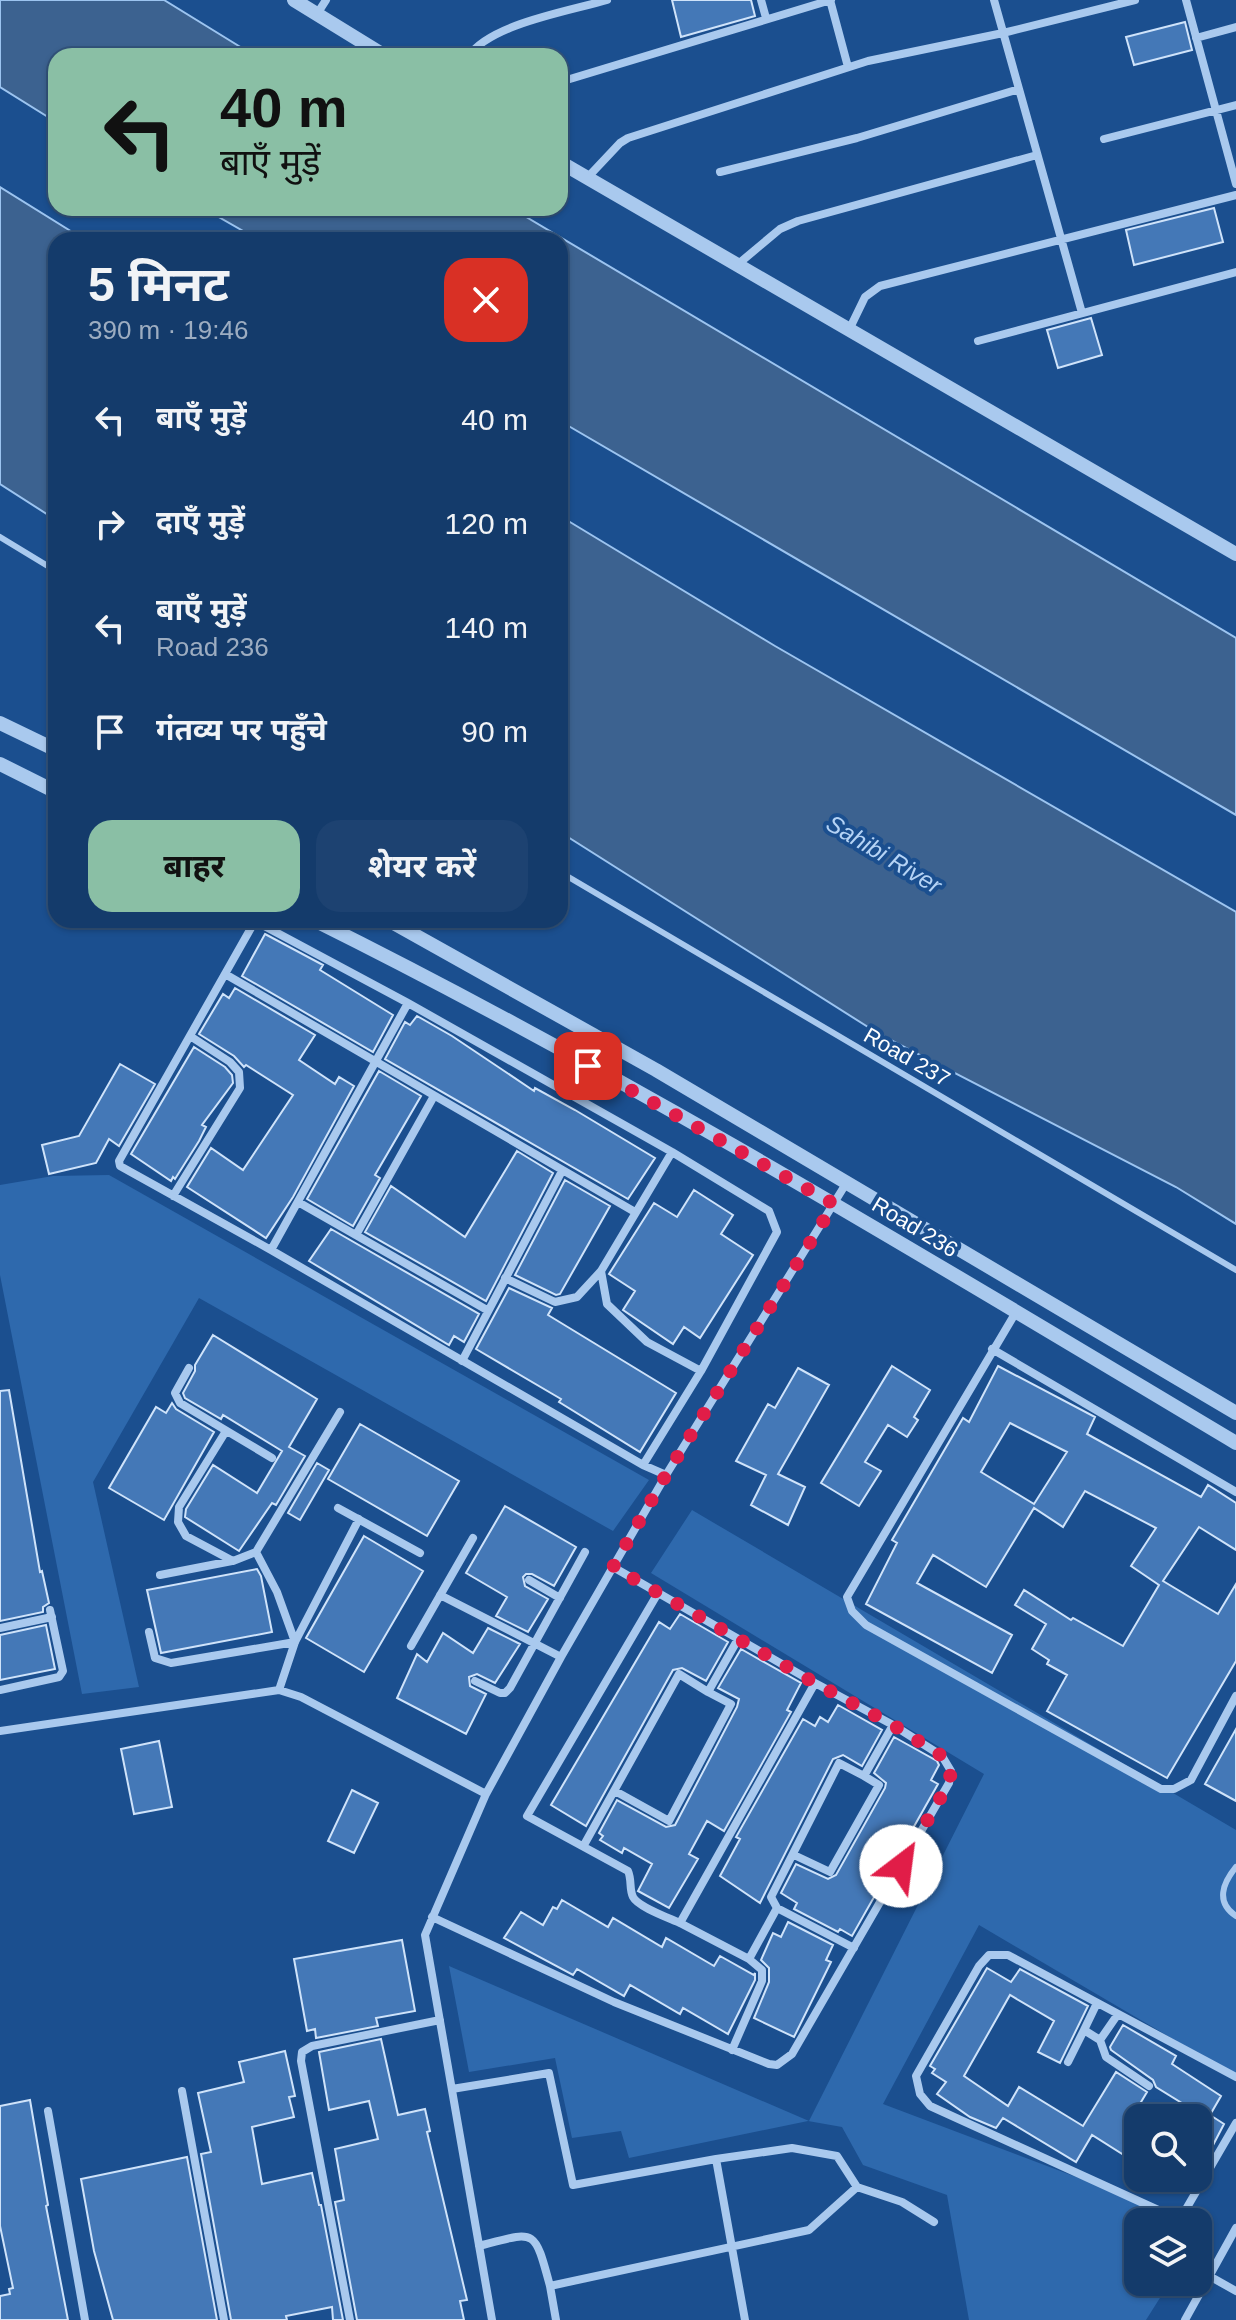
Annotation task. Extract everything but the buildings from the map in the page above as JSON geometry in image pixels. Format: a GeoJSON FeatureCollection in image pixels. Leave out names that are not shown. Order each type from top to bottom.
{"type":"FeatureCollection","features":[{"type":"Feature","properties":{"kind":"street"},"geometry":{"type":"LineString","coordinates":[[294,0],[372,48]]}},
{"type":"Feature","properties":{"kind":"street"},"geometry":{"type":"LineString","coordinates":[[317,14],[326,0]]}},
{"type":"Feature","properties":{"kind":"street"},"geometry":{"type":"LineString","coordinates":[[476,48],[501,30],[607,0]]}},
{"type":"Feature","properties":{"kind":"street"},"geometry":{"type":"LineString","coordinates":[[761,0],[766,18]]}},
{"type":"Feature","properties":{"kind":"street"},"geometry":{"type":"LineString","coordinates":[[568,80],[830,0],[848,67]]}},
{"type":"Feature","properties":{"kind":"street"},"geometry":{"type":"LineString","coordinates":[[994,0],[1082,313]]}},
{"type":"Feature","properties":{"kind":"street"},"geometry":{"type":"LineString","coordinates":[[588,177],[628,138],[868,61],[1003,33],[1135,0]]}},
{"type":"Feature","properties":{"kind":"street"},"geometry":{"type":"LineString","coordinates":[[1186,0],[1235,178]]}},
{"type":"Feature","properties":{"kind":"street"},"geometry":{"type":"LineString","coordinates":[[1196,38],[1236,27]]}},
{"type":"Feature","properties":{"kind":"street"},"geometry":{"type":"LineString","coordinates":[[720,172],[857,138],[1019,89]]}},
{"type":"Feature","properties":{"kind":"street"},"geometry":{"type":"LineString","coordinates":[[1104,139],[1236,105]]}},
{"type":"Feature","properties":{"kind":"street"},"geometry":{"type":"LineString","coordinates":[[737,265],[780,229],[798,221],[1037,155]]}},
{"type":"Feature","properties":{"kind":"street"},"geometry":{"type":"LineString","coordinates":[[568,166],[1236,554]]}},
{"type":"Feature","properties":{"kind":"street"},"geometry":{"type":"LineString","coordinates":[[849,330],[865,297],[880,286],[1236,195]]}},
{"type":"Feature","properties":{"kind":"street"},"geometry":{"type":"LineString","coordinates":[[978,341],[1236,272]]}},
{"type":"Feature","properties":{"kind":"street"},"geometry":{"type":"LineString","coordinates":[[0,723],[48,746]]}},
{"type":"Feature","properties":{"kind":"street"},"geometry":{"type":"LineString","coordinates":[[0,764],[48,788]]}},
{"type":"Feature","properties":{"kind":"street"},"geometry":{"type":"LineString","coordinates":[[251,928],[119,1164],[643,1465],[666,1475]]}},
{"type":"Feature","properties":{"kind":"street"},"geometry":{"type":"LineString","coordinates":[[268,928],[672,1152],[769,1211],[777,1232],[701,1371],[643,1465]]}},
{"type":"Feature","properties":{"kind":"street","name":"Road 236"},"geometry":{"type":"LineString","coordinates":[[330,928],[479,1004],[834,1204],[1236,1443]]}},
{"type":"Feature","properties":{"kind":"street"},"geometry":{"type":"LineString","coordinates":[[402,928],[847,1181],[1236,1413]]}},
{"type":"Feature","properties":{"kind":"street"},"geometry":{"type":"LineString","coordinates":[[225,974],[635,1212]]}},
{"type":"Feature","properties":{"kind":"street"},"geometry":{"type":"LineString","coordinates":[[271,1250],[408,1003]]}},
{"type":"Feature","properties":{"kind":"street"},"geometry":{"type":"LineString","coordinates":[[173,1196],[240,1088],[239,1072],[230,1062],[190,1036]]}},
{"type":"Feature","properties":{"kind":"street"},"geometry":{"type":"LineString","coordinates":[[356,1235],[434,1096]]}},
{"type":"Feature","properties":{"kind":"street"},"geometry":{"type":"LineString","coordinates":[[505,1278],[555,1302],[577,1297],[601,1271],[672,1152]]}},
{"type":"Feature","properties":{"kind":"street"},"geometry":{"type":"LineString","coordinates":[[462,1361],[562,1171]]}},
{"type":"Feature","properties":{"kind":"street"},"geometry":{"type":"LineString","coordinates":[[492,2320],[425,1935],[486,1794],[561,1657],[666,1475],[847,1181]]}},
{"type":"Feature","properties":{"kind":"street"},"geometry":{"type":"LineString","coordinates":[[298,1202],[487,1310]]}},
{"type":"Feature","properties":{"kind":"street"},"geometry":{"type":"LineString","coordinates":[[601,1271],[607,1304],[647,1342],[701,1371]]}},
{"type":"Feature","properties":{"kind":"street"},"geometry":{"type":"LineString","coordinates":[[1016,1312],[847,1597],[852,1611],[866,1625],[1161,1789],[1174,1789],[1191,1780],[1236,1696]]}},
{"type":"Feature","properties":{"kind":"street"},"geometry":{"type":"LineString","coordinates":[[992,1349],[1236,1492]]}},
{"type":"Feature","properties":{"kind":"street"},"geometry":{"type":"LineString","coordinates":[[189,1368],[175,1393],[180,1403],[272,1458]]}},
{"type":"Feature","properties":{"kind":"street"},"geometry":{"type":"LineString","coordinates":[[160,1575],[233,1561],[256,1552],[340,1412]]}},
{"type":"Feature","properties":{"kind":"street"},"geometry":{"type":"LineString","coordinates":[[226,1431],[179,1507],[178,1522],[186,1536],[233,1561]]}},
{"type":"Feature","properties":{"kind":"street"},"geometry":{"type":"LineString","coordinates":[[338,1508],[420,1553]]}},
{"type":"Feature","properties":{"kind":"street"},"geometry":{"type":"LineString","coordinates":[[279,1690],[295,1642],[359,1519]]}},
{"type":"Feature","properties":{"kind":"street"},"geometry":{"type":"LineString","coordinates":[[411,1646],[473,1538]]}},
{"type":"Feature","properties":{"kind":"street"},"geometry":{"type":"LineString","coordinates":[[256,1552],[277,1592],[295,1642]]}},
{"type":"Feature","properties":{"kind":"street"},"geometry":{"type":"LineString","coordinates":[[475,1681],[505,1693],[585,1552]]}},
{"type":"Feature","properties":{"kind":"street"},"geometry":{"type":"LineString","coordinates":[[432,1917],[614,2002],[769,2064],[782,2063],[792,2054],[949,1783],[951,1771],[942,1756],[893,1725],[613,1567]]}},
{"type":"Feature","properties":{"kind":"street"},"geometry":{"type":"LineString","coordinates":[[529,1580],[560,1598]]}},
{"type":"Feature","properties":{"kind":"street"},"geometry":{"type":"LineString","coordinates":[[658,1593],[527,1816],[628,1871],[631,1875],[631,1895],[637,1902],[749,1959],[762,1970],[762,1981],[732,2050]]}},
{"type":"Feature","properties":{"kind":"street"},"geometry":{"type":"LineString","coordinates":[[440,1595],[561,1657]]}},
{"type":"Feature","properties":{"kind":"street"},"geometry":{"type":"LineString","coordinates":[[0,1628],[51,1614],[63,1671],[59,1677],[0,1690]]}},
{"type":"Feature","properties":{"kind":"street"},"geometry":{"type":"LineString","coordinates":[[149,1632],[155,1658],[171,1663],[295,1642]]}},
{"type":"Feature","properties":{"kind":"street"},"geometry":{"type":"LineString","coordinates":[[708,1692],[738,1639]]}},
{"type":"Feature","properties":{"kind":"street"},"geometry":{"type":"LineString","coordinates":[[584,1845],[679,1674],[731,1704],[669,1821],[615,1791]]}},
{"type":"Feature","properties":{"kind":"street"},"geometry":{"type":"LineString","coordinates":[[680,1923],[815,1683]]}},
{"type":"Feature","properties":{"kind":"street"},"geometry":{"type":"LineString","coordinates":[[0,1731],[279,1690],[301,1697],[486,1794]]}},
{"type":"Feature","properties":{"kind":"street"},"geometry":{"type":"LineString","coordinates":[[864,1776],[893,1725]]}},
{"type":"Feature","properties":{"kind":"street"},"geometry":{"type":"LineString","coordinates":[[794,1855],[830,1872],[879,1785],[839,1763],[771,1897],[777,1908],[854,1948]]}},
{"type":"Feature","properties":{"kind":"street"},"geometry":{"type":"LineString","coordinates":[[749,1959],[777,1908]]}},
{"type":"Feature","properties":{"kind":"street"},"geometry":{"type":"LineString","coordinates":[[1236,2077],[1008,1955],[989,1955],[979,1966],[916,2076],[920,2094],[930,2106],[1167,2214],[1182,2216],[1236,2123]]}},
{"type":"Feature","properties":{"kind":"street"},"geometry":{"type":"LineString","coordinates":[[1068,2062],[1097,2003]]}},
{"type":"Feature","properties":{"kind":"street"},"geometry":{"type":"LineString","coordinates":[[1100,2040],[1118,2014]]}},
{"type":"Feature","properties":{"kind":"street"},"geometry":{"type":"LineString","coordinates":[[350,2320],[301,2061],[302,2052],[312,2046],[440,2020]]}},
{"type":"Feature","properties":{"kind":"street"},"geometry":{"type":"LineString","coordinates":[[1084,2030],[1100,2040],[1106,2057],[1149,2086]]}},
{"type":"Feature","properties":{"kind":"street"},"geometry":{"type":"LineString","coordinates":[[452,2089],[549,2073],[573,2185],[792,2148],[837,2156],[857,2187],[902,2202],[934,2222]]}},
{"type":"Feature","properties":{"kind":"street"},"geometry":{"type":"LineString","coordinates":[[182,2091],[224,2320]]}},
{"type":"Feature","properties":{"kind":"street"},"geometry":{"type":"LineString","coordinates":[[48,2111],[85,2320]]}},
{"type":"Feature","properties":{"kind":"street"},"geometry":{"type":"LineString","coordinates":[[716,2159],[745,2320]]}},
{"type":"Feature","properties":{"kind":"street"},"geometry":{"type":"LineString","coordinates":[[550,2286],[809,2230],[857,2187]]}},
{"type":"Feature","properties":{"kind":"street"},"geometry":{"type":"LineString","coordinates":[[1212,2275],[1236,2228]]}},
{"type":"Feature","properties":{"kind":"street"},"geometry":{"type":"LineString","coordinates":[[479,2246],[523,2235],[530,2238],[540,2248],[556,2320]]}},
{"type":"Feature","properties":{"kind":"street"},"geometry":{"type":"LineString","coordinates":[[1212,2278],[1236,2291]]}},
{"type":"Feature","properties":{"kind":"street"},"geometry":{"type":"LineString","coordinates":[[1185,2320],[1200,2296]]}},
{"type":"Feature","properties":{"kind":"lane"},"geometry":{"type":"LineString","coordinates":[[0,537],[48,566]]}},
{"type":"Feature","properties":{"kind":"lane","name":"Road 237"},"geometry":{"type":"LineString","coordinates":[[568,877],[1236,1270]]}},
{"type":"Feature","properties":{"kind":"lane"},"geometry":{"type":"LineString","coordinates":[[1236,1867],[1223,1884],[1222,1893],[1230,1912],[1236,1916]]}},
{"type":"Feature","properties":{"kind":"shaded area"},"geometry":{"type":"Polygon","coordinates":[[[109,1175],[649,1480],[613,1531],[199,1298],[93,1482],[139,1687],[82,1694],[0,1275],[0,1185],[53,1176],[109,1175]]]}},
{"type":"Feature","properties":{"kind":"shaded area"},"geometry":{"type":"Polygon","coordinates":[[[692,1510],[1236,1830],[1236,2076],[979,1925],[883,2104],[1158,2208],[1124,2208],[1124,2296],[1161,2296],[1146,2320],[969,2320],[947,2195],[863,2165],[842,2127],[808,2121],[629,2158],[621,2131],[572,2138],[555,2058],[469,2072],[449,1966],[809,2121],[984,1774],[651,1573],[692,1510]]]}},
{"type":"Feature","properties":{"kind":"water"},"geometry":{"type":"Polygon","coordinates":[[[0,0],[164,0],[242,48],[48,48],[48,117],[0,87],[0,0]]]}},
{"type":"Feature","properties":{"kind":"water"},"geometry":{"type":"Polygon","coordinates":[[[0,187],[72,232],[48,232],[48,515],[0,484],[0,187]]]}},
{"type":"Feature","properties":{"kind":"water"},"geometry":{"type":"Polygon","coordinates":[[[217,216],[524,216],[551,232],[245,232],[217,216]]]}},
{"type":"Feature","properties":{"kind":"water"},"geometry":{"type":"Polygon","coordinates":[[[568,242],[1236,638],[1236,815],[568,426],[568,242]]]}},
{"type":"Feature","properties":{"kind":"water","name":"Sahibi River"},"geometry":{"type":"Polygon","coordinates":[[[568,521],[775,646],[1236,912],[1236,1224],[1176,1187],[879,1034],[568,837],[568,521]]]}},
{"type":"Feature","properties":{"kind":"route"},"geometry":{"type":"LineString","coordinates":[[588,1066],[834,1204],[666,1475],[613,1567],[893,1725],[942,1756],[951,1771],[949,1783],[901,1866]]}}]}
